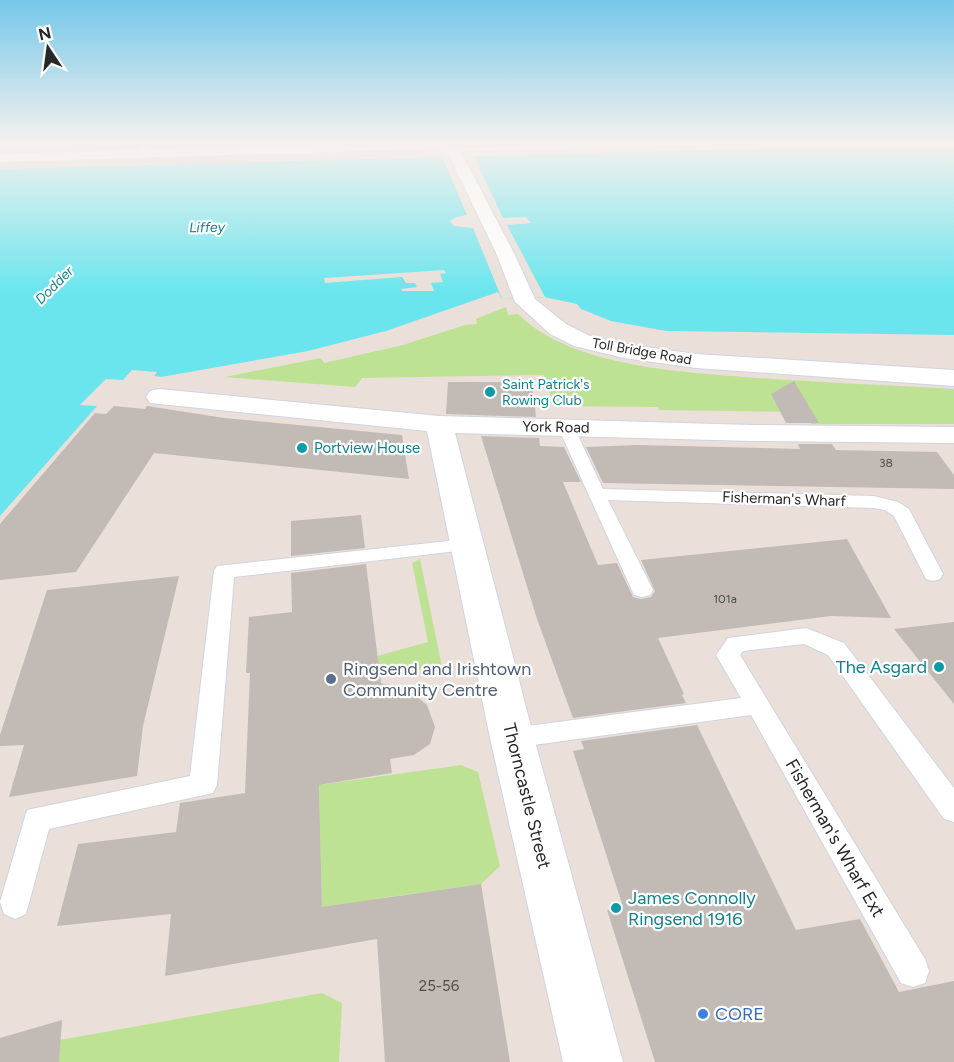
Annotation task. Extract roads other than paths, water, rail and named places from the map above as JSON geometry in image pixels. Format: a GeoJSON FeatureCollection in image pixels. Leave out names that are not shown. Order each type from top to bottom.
{"type":"FeatureCollection","features":[{"type":"Feature","properties":{"kind":"main road","name":"Toll Bridge Road"},"geometry":{"type":"LineString","coordinates":[[468,193],[505,253],[526,302],[558,329],[582,341],[624,351],[696,361],[954,378]]}},
{"type":"Feature","properties":{"kind":"main road","name":"Toll Bridge Road"},"geometry":{"type":"LineString","coordinates":[[769,366],[860,356],[954,357]]}},
{"type":"Feature","properties":{"kind":"main road","name":"York Road"},"geometry":{"type":"LineString","coordinates":[[159,397],[439,424],[752,433],[954,435]]}},
{"type":"Feature","properties":{"kind":"main road","name":"Thorncastle Street"},"geometry":{"type":"LineString","coordinates":[[439,424],[512,738],[593,1062]]}},
{"type":"Feature","properties":{"kind":"lane"},"geometry":{"type":"LineString","coordinates":[[566,427],[642,590]]}},
{"type":"Feature","properties":{"kind":"lane","name":"Fisherman's Wharf"},"geometry":{"type":"LineString","coordinates":[[596,494],[874,502],[891,506],[902,513],[933,574]]}},
{"type":"Feature","properties":{"kind":"lane"},"geometry":{"type":"LineString","coordinates":[[15,904],[37,819],[203,785],[224,571],[467,545]]}},
{"type":"Feature","properties":{"kind":"lane","name":"Fisherman's Wharf Ext"},"geometry":{"type":"LineString","coordinates":[[913,971],[728,655],[736,644],[806,636],[836,649],[954,810]]}},
{"type":"Feature","properties":{"kind":"lane"},"geometry":{"type":"LineString","coordinates":[[512,738],[758,705]]}},
{"type":"Feature","properties":{"kind":"water"},"geometry":{"type":"Polygon","coordinates":[[[0,193],[954,193],[954,335],[666,331],[611,321],[581,309],[577,304],[544,297],[502,299],[498,292],[386,331],[308,351],[161,377],[154,376],[157,372],[132,370],[123,380],[106,379],[80,405],[97,406],[0,516],[0,193]]]}},
{"type":"Feature","properties":{"kind":"place","name":"Saint Patrick's Rowing Club"},"geometry":{"type":"Point","coordinates":[490,392]}},
{"type":"Feature","properties":{"kind":"place","name":"Portview House"},"geometry":{"type":"Point","coordinates":[302,448]}},
{"type":"Feature","properties":{"kind":"place","name":"The Asgard"},"geometry":{"type":"Point","coordinates":[939,667]}},
{"type":"Feature","properties":{"kind":"place","name":"Ringsend and Irishtown Community Centre"},"geometry":{"type":"Point","coordinates":[331,679]}},
{"type":"Feature","properties":{"kind":"place","name":"James Connolly Ringsend 1916"},"geometry":{"type":"Point","coordinates":[616,908]}},
{"type":"Feature","properties":{"kind":"place","name":"CORE"},"geometry":{"type":"Point","coordinates":[703,1014]}},
{"type":"Feature","properties":{"kind":"water label","name":"Liffey"},"geometry":{"type":"Point","coordinates":[207,227]}},
{"type":"Feature","properties":{"kind":"water label","name":"Dodder"},"geometry":{"type":"Point","coordinates":[54,285]}}]}
